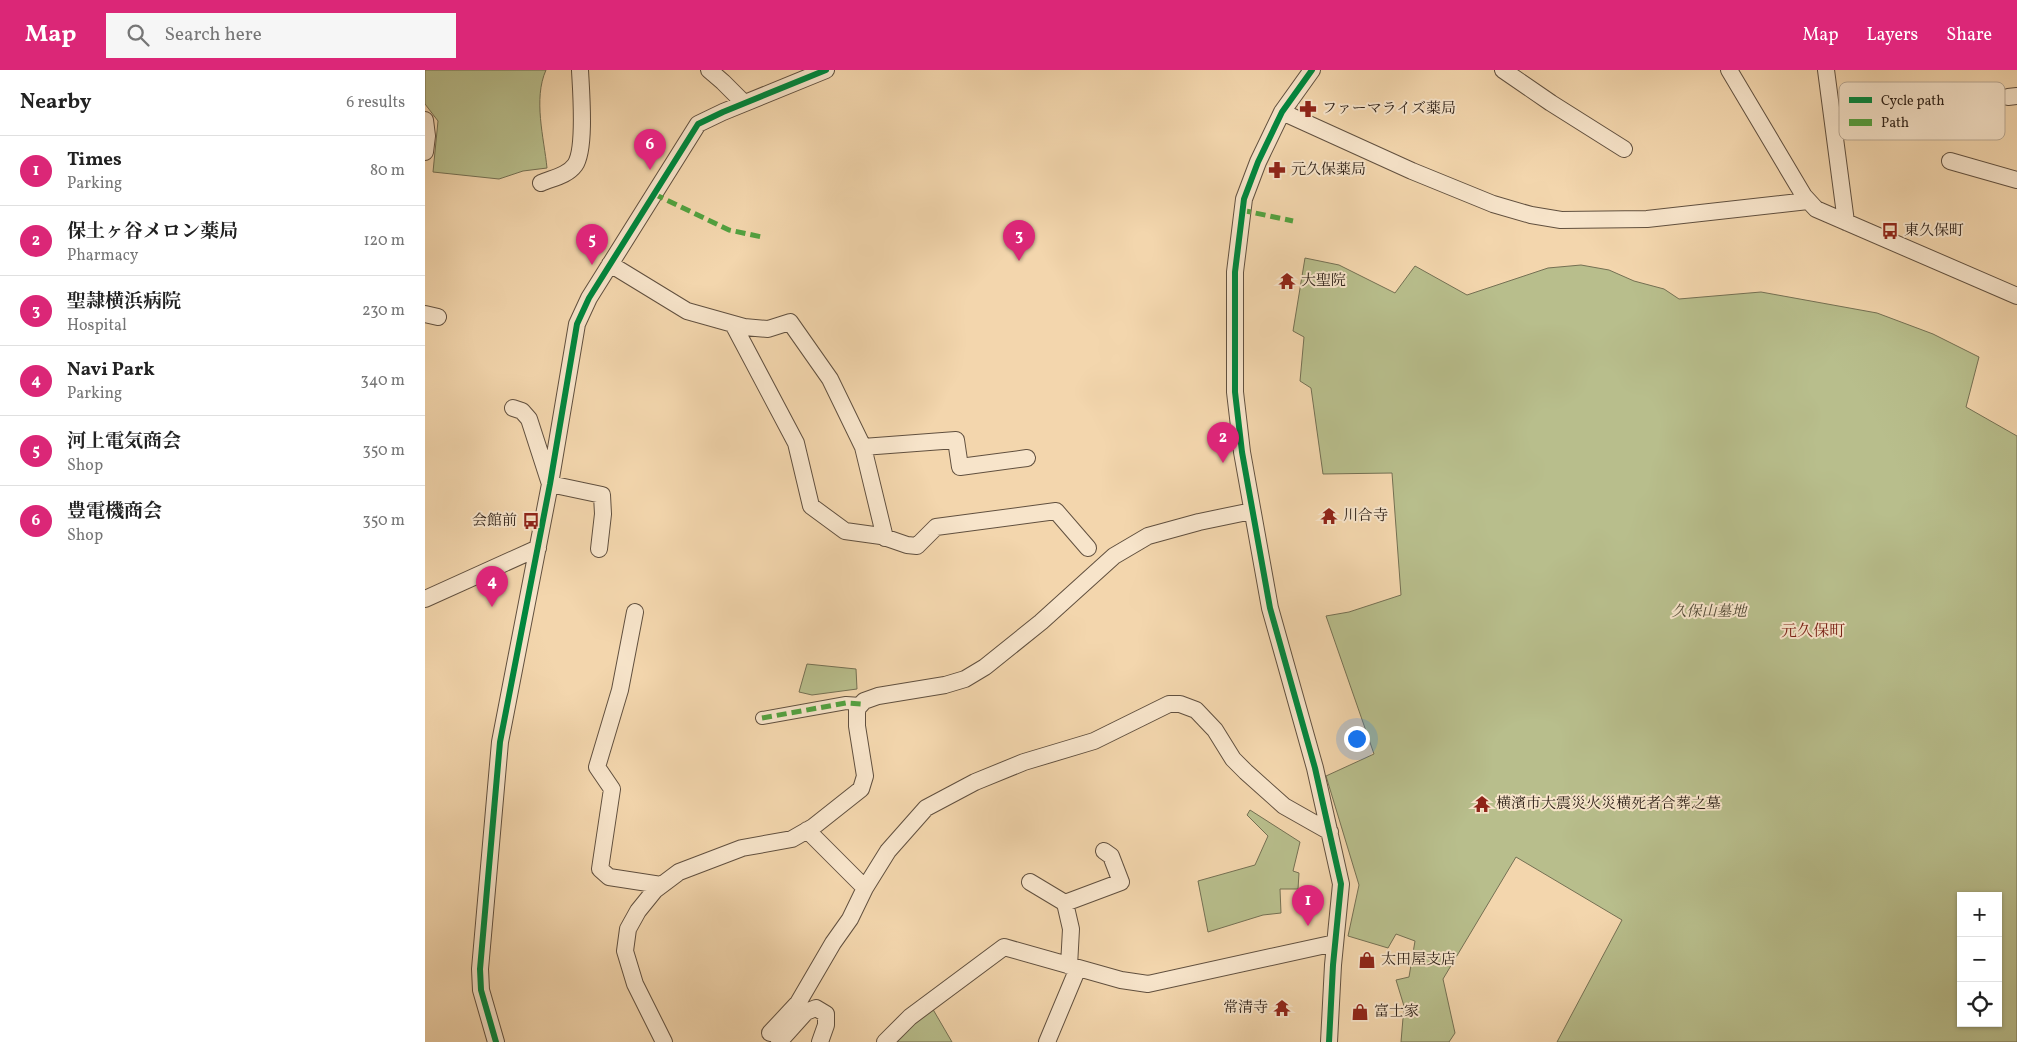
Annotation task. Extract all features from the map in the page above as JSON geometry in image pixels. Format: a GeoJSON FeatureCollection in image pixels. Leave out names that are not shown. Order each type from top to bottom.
{"type":"FeatureCollection","features":[{"type":"Feature","properties":{"kind":"street"},"geometry":{"type":"LineString","coordinates":[[541,183],[567,173],[575,165],[580,146],[580,70]]}},
{"type":"Feature","properties":{"kind":"street"},"geometry":{"type":"LineString","coordinates":[[709,70],[744,103]]}},
{"type":"Feature","properties":{"kind":"street"},"geometry":{"type":"LineString","coordinates":[[496,1042],[481,990],[481,960],[500,742],[550,484],[577,324],[589,298],[698,124],[826,70]]}},
{"type":"Feature","properties":{"kind":"street"},"geometry":{"type":"LineString","coordinates":[[1312,70],[1282,112],[1258,162],[1244,199],[1235,262],[1235,392],[1242,452],[1269,608],[1315,768],[1341,884],[1335,943],[1329,1042]]}},
{"type":"Feature","properties":{"kind":"street"},"geometry":{"type":"LineString","coordinates":[[1503,70],[1624,149]]}},
{"type":"Feature","properties":{"kind":"street"},"geometry":{"type":"LineString","coordinates":[[1729,70],[1775,149],[1808,201],[1816,209],[2017,296]]}},
{"type":"Feature","properties":{"kind":"street"},"geometry":{"type":"LineString","coordinates":[[1815,70],[1823,96],[1829,103]]}},
{"type":"Feature","properties":{"kind":"street"},"geometry":{"type":"LineString","coordinates":[[1826,70],[1846,222]]}},
{"type":"Feature","properties":{"kind":"street"},"geometry":{"type":"LineString","coordinates":[[1282,112],[1493,204],[1546,218],[1591,221],[1647,219],[1808,201]]}},
{"type":"Feature","properties":{"kind":"street"},"geometry":{"type":"LineString","coordinates":[[425,120],[427,136],[425,152]]}},
{"type":"Feature","properties":{"kind":"street"},"geometry":{"type":"LineString","coordinates":[[1951,161],[2017,180]]}},
{"type":"Feature","properties":{"kind":"street"},"geometry":{"type":"LineString","coordinates":[[610,264],[687,311],[744,327],[768,329],[790,322],[830,379],[863,447],[885,538]]}},
{"type":"Feature","properties":{"kind":"street"},"geometry":{"type":"LineString","coordinates":[[733,324],[796,443],[811,506],[845,531],[917,546],[936,527],[1056,511],[1088,548]]}},
{"type":"Feature","properties":{"kind":"street"},"geometry":{"type":"LineString","coordinates":[[513,408],[522,411],[529,419],[550,484]]}},
{"type":"Feature","properties":{"kind":"street"},"geometry":{"type":"LineString","coordinates":[[863,447],[956,440],[960,467],[1027,458]]}},
{"type":"Feature","properties":{"kind":"street"},"geometry":{"type":"LineString","coordinates":[[550,484],[602,495],[603,514],[599,549]]}},
{"type":"Feature","properties":{"kind":"street"},"geometry":{"type":"LineString","coordinates":[[664,1042],[635,984],[625,951],[629,929],[638,911],[661,884],[679,872],[742,848],[792,839],[807,830],[861,789],[865,776],[857,726],[857,709],[864,701],[878,696],[945,685],[965,679],[985,667],[1041,622],[1114,556],[1148,536],[1199,522],[1252,511]]}},
{"type":"Feature","properties":{"kind":"street"},"geometry":{"type":"LineString","coordinates":[[425,599],[538,548]]}},
{"type":"Feature","properties":{"kind":"street"},"geometry":{"type":"LineString","coordinates":[[635,612],[619,690],[597,767],[612,789],[600,869],[609,877],[661,884]]}},
{"type":"Feature","properties":{"kind":"street"},"geometry":{"type":"LineString","coordinates":[[762,718],[846,703],[861,704]]}},
{"type":"Feature","properties":{"kind":"street"},"geometry":{"type":"LineString","coordinates":[[774,1037],[798,1003],[833,943],[850,919],[865,888],[888,851],[926,808],[975,782],[1024,762],[1094,741],[1169,704],[1180,704],[1196,710],[1215,730],[1233,759],[1283,806],[1330,832]]}},
{"type":"Feature","properties":{"kind":"street"},"geometry":{"type":"LineString","coordinates":[[807,830],[865,888]]}},
{"type":"Feature","properties":{"kind":"street"},"geometry":{"type":"LineString","coordinates":[[1065,904],[1121,882],[1111,856],[1104,851]]}},
{"type":"Feature","properties":{"kind":"street"},"geometry":{"type":"LineString","coordinates":[[1030,882],[1065,904],[1071,929],[1073,967],[1047,1042]]}},
{"type":"Feature","properties":{"kind":"street"},"geometry":{"type":"LineString","coordinates":[[885,1042],[910,1016],[1004,947],[1121,980],[1148,984],[1335,943]]}},
{"type":"Feature","properties":{"kind":"street"},"geometry":{"type":"LineString","coordinates":[[774,1037],[806,1012],[816,1008],[826,1014],[826,1025],[820,1042]]}},
{"type":"Feature","properties":{"kind":"green space"},"geometry":{"type":"Polygon","coordinates":[[[425,70],[546,70],[540,93],[540,106],[547,168],[523,171],[499,179],[433,172],[438,121],[425,104],[425,70]]]}},
{"type":"Feature","properties":{"kind":"green space","name":"久保山墓地"},"geometry":{"type":"Polygon","coordinates":[[[1305,258],[1339,265],[1395,293],[1415,266],[1467,295],[1548,268],[1581,265],[1609,270],[1634,281],[1664,289],[1679,299],[1761,292],[1877,313],[1933,334],[1979,357],[1966,407],[2017,436],[2017,1042],[1557,1042],[1622,920],[1516,857],[1443,979],[1455,1033],[1449,1042],[1401,1042],[1404,1006],[1396,980],[1409,977],[1415,941],[1396,934],[1388,948],[1348,936],[1359,885],[1326,776],[1374,754],[1326,616],[1349,612],[1401,595],[1392,473],[1323,474],[1311,388],[1300,381],[1304,337],[1293,331],[1305,258]]]}},
{"type":"Feature","properties":{"kind":"green space"},"geometry":{"type":"Polygon","coordinates":[[[807,664],[856,669],[857,689],[812,695],[799,692],[807,664]]]}},
{"type":"Feature","properties":{"kind":"green space"},"geometry":{"type":"Polygon","coordinates":[[[1250,810],[1300,842],[1293,871],[1299,873],[1298,889],[1280,889],[1281,913],[1263,915],[1208,932],[1198,881],[1255,865],[1268,836],[1247,815],[1250,810]]]}},
{"type":"Feature","properties":{"kind":"green space"},"geometry":{"type":"Polygon","coordinates":[[[931,1006],[952,1042],[892,1042],[931,1006]]]}},
{"type":"Feature","properties":{"kind":"marked path"},"geometry":{"type":"LineString","coordinates":[[654,194],[729,230],[762,237]]}},
{"type":"Feature","properties":{"kind":"marked path"},"geometry":{"type":"LineString","coordinates":[[1241,210],[1293,221]]}},
{"type":"Feature","properties":{"kind":"marked path"},"geometry":{"type":"LineString","coordinates":[[762,718],[846,703],[861,704]]}},
{"type":"Feature","properties":{"kind":"cycle path"},"geometry":{"type":"LineString","coordinates":[[496,1042],[481,990],[480,969],[500,742],[550,484],[577,324],[589,298],[698,124],[826,70]]}},
{"type":"Feature","properties":{"kind":"cycle path"},"geometry":{"type":"LineString","coordinates":[[1312,70],[1282,112],[1258,162],[1244,199],[1235,272],[1235,392],[1242,452],[1270,608],[1315,768],[1341,884],[1333,965],[1329,1042]]}},
{"type":"Feature","properties":{"kind":"place","name":"ファーマライズ薬局"},"geometry":{"type":"Point","coordinates":[1308,109]}},
{"type":"Feature","properties":{"kind":"place","name":"豊電機商会"},"geometry":{"type":"Point","coordinates":[650,170]}},
{"type":"Feature","properties":{"kind":"place","name":"元久保薬局"},"geometry":{"type":"Point","coordinates":[1277,170]}},
{"type":"Feature","properties":{"kind":"place","name":"東久保町"},"geometry":{"type":"Point","coordinates":[1890,231]}},
{"type":"Feature","properties":{"kind":"place","name":"聖隷横浜病院"},"geometry":{"type":"Point","coordinates":[1019,261]}},
{"type":"Feature","properties":{"kind":"place","name":"河上電気商会"},"geometry":{"type":"Point","coordinates":[592,265]}},
{"type":"Feature","properties":{"kind":"place","name":"大聖院"},"geometry":{"type":"Point","coordinates":[1287,281]}},
{"type":"Feature","properties":{"kind":"place","name":"保土ヶ谷メロン薬局"},"geometry":{"type":"Point","coordinates":[1223,463]}},
{"type":"Feature","properties":{"kind":"place","name":"川合寺"},"geometry":{"type":"Point","coordinates":[1329,516]}},
{"type":"Feature","properties":{"kind":"place","name":"会館前"},"geometry":{"type":"Point","coordinates":[531,521]}},
{"type":"Feature","properties":{"kind":"place","name":"Navi Park"},"geometry":{"type":"Point","coordinates":[492,607]}},
{"type":"Feature","properties":{"kind":"place","name":"横濱市大震災火災横死者合葬之墓"},"geometry":{"type":"Point","coordinates":[1482,804]}},
{"type":"Feature","properties":{"kind":"place","name":"Times"},"geometry":{"type":"Point","coordinates":[1308,926]}},
{"type":"Feature","properties":{"kind":"place","name":"太田屋支店"},"geometry":{"type":"Point","coordinates":[1367,960]}},
{"type":"Feature","properties":{"kind":"place","name":"常清寺"},"geometry":{"type":"Point","coordinates":[1282,1008]}},
{"type":"Feature","properties":{"kind":"place","name":"富士家"},"geometry":{"type":"Point","coordinates":[1360,1012]}},
{"type":"Feature","properties":{"kind":"district","name":"元久保町"},"geometry":{"type":"Point","coordinates":[1813,632]}}]}
